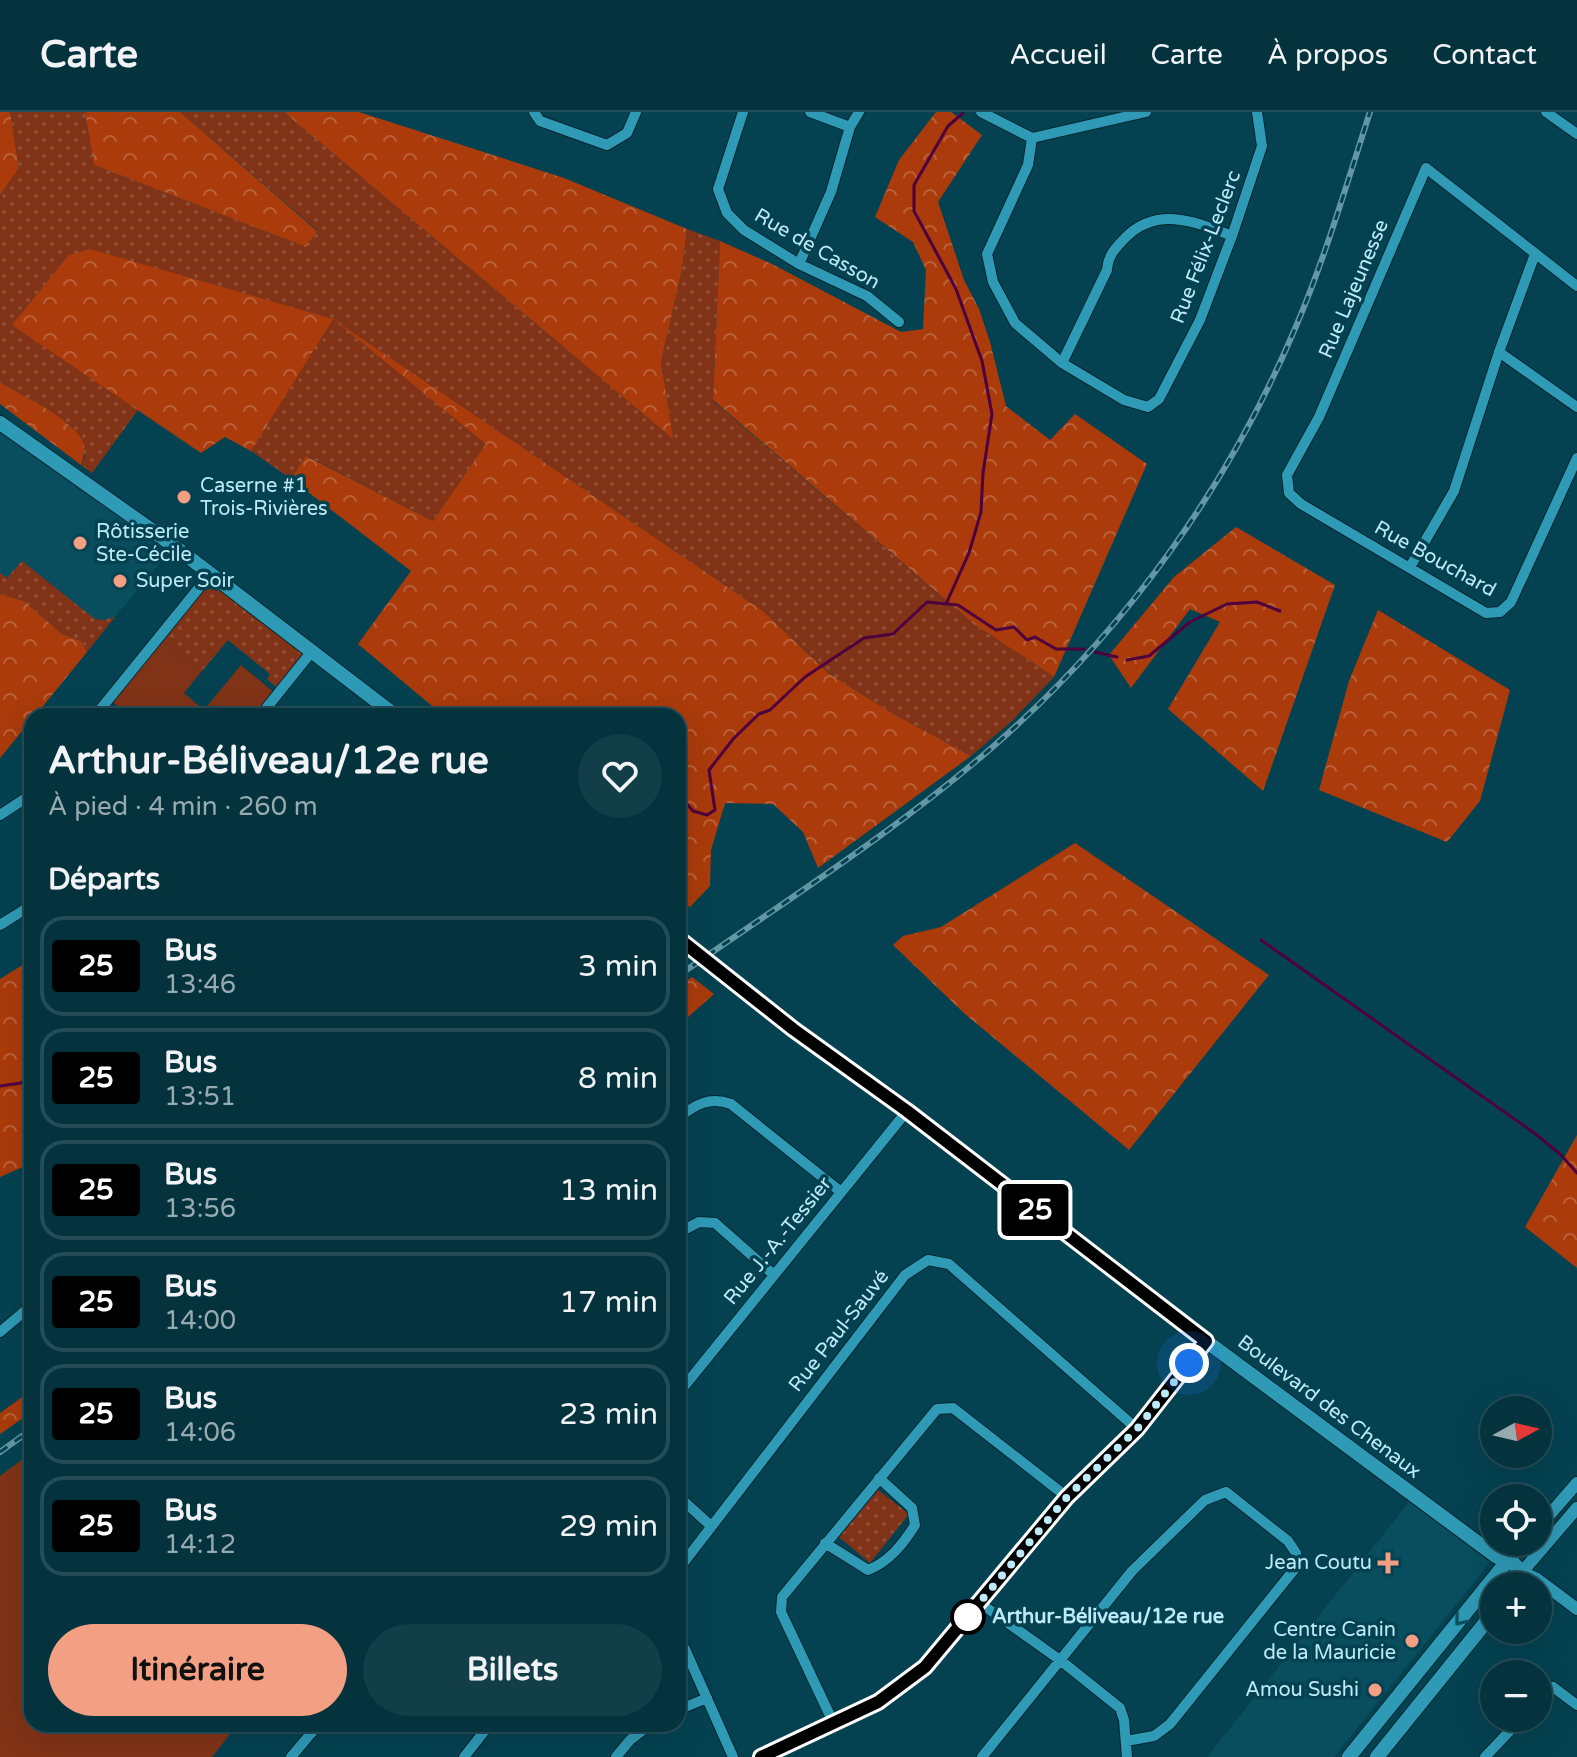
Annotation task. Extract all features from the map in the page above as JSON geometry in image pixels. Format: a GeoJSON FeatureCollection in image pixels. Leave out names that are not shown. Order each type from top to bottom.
{"type":"FeatureCollection","features":[{"type":"Feature","properties":{"kind":"main road"},"geometry":{"type":"LineString","coordinates":[[0,423],[211,573],[386,708]]}},
{"type":"Feature","properties":{"kind":"main road","name":"Boulevard des Chenaux"},"geometry":{"type":"LineString","coordinates":[[686,944],[793,1029],[907,1111],[1206,1341],[1497,1557],[1509,1559],[1516,1572]]}},
{"type":"Feature","properties":{"kind":"main road"},"geometry":{"type":"LineString","coordinates":[[1349,1757],[1509,1559]]}},
{"type":"Feature","properties":{"kind":"main road"},"geometry":{"type":"LineString","coordinates":[[1377,1757],[1480,1629]]}},
{"type":"Feature","properties":{"kind":"street"},"geometry":{"type":"LineString","coordinates":[[534,112],[540,121],[607,145],[627,133],[636,112]]}},
{"type":"Feature","properties":{"kind":"street","name":"Rue de Casson"},"geometry":{"type":"LineString","coordinates":[[743,112],[718,189],[727,213],[744,230],[799,264],[867,296],[899,322]]}},
{"type":"Feature","properties":{"kind":"street"},"geometry":{"type":"LineString","coordinates":[[810,112],[850,127]]}},
{"type":"Feature","properties":{"kind":"street"},"geometry":{"type":"LineString","coordinates":[[799,264],[831,192],[850,127],[859,112]]}},
{"type":"Feature","properties":{"kind":"street"},"geometry":{"type":"LineString","coordinates":[[981,112],[1032,138],[1146,112]]}},
{"type":"Feature","properties":{"kind":"street","name":"Rue Félix-Leclerc"},"geometry":{"type":"LineString","coordinates":[[1032,138],[1028,165],[987,254],[993,282],[1015,323],[1062,363],[1124,400],[1148,407],[1159,399],[1200,320],[1232,236],[1262,146],[1257,112]]}},
{"type":"Feature","properties":{"kind":"street"},"geometry":{"type":"LineString","coordinates":[[1546,112],[1577,134]]}},
{"type":"Feature","properties":{"kind":"street","name":"Rue Lajeunesse"},"geometry":{"type":"LineString","coordinates":[[1289,493],[1287,475],[1319,417],[1426,168],[1535,254]]}},
{"type":"Feature","properties":{"kind":"street"},"geometry":{"type":"LineString","coordinates":[[1062,363],[1107,270],[1108,256],[1133,230],[1164,217],[1188,219],[1232,236]]}},
{"type":"Feature","properties":{"kind":"street"},"geometry":{"type":"LineString","coordinates":[[1410,567],[1454,491],[1535,254],[1577,286]]}},
{"type":"Feature","properties":{"kind":"street"},"geometry":{"type":"LineString","coordinates":[[1499,352],[1577,407]]}},
{"type":"Feature","properties":{"kind":"street","name":"Rue Bouchard"},"geometry":{"type":"LineString","coordinates":[[1289,493],[1301,504],[1486,613],[1500,612],[1511,602],[1577,458]]}},
{"type":"Feature","properties":{"kind":"street"},"geometry":{"type":"LineString","coordinates":[[101,708],[211,573]]}},
{"type":"Feature","properties":{"kind":"street"},"geometry":{"type":"LineString","coordinates":[[266,708],[313,650]]}},
{"type":"Feature","properties":{"kind":"street"},"geometry":{"type":"LineString","coordinates":[[0,815],[24,799]]}},
{"type":"Feature","properties":{"kind":"street"},"geometry":{"type":"LineString","coordinates":[[0,925],[24,910]]}},
{"type":"Feature","properties":{"kind":"street"},"geometry":{"type":"LineString","coordinates":[[686,1113],[704,1102],[721,1100],[731,1104],[841,1192]]}},
{"type":"Feature","properties":{"kind":"street","name":"Rue J.-A.-Tessier"},"geometry":{"type":"LineString","coordinates":[[686,1384],[907,1111]]}},
{"type":"Feature","properties":{"kind":"street"},"geometry":{"type":"LineString","coordinates":[[686,1229],[699,1222],[715,1223],[774,1275]]}},
{"type":"Feature","properties":{"kind":"street","name":"Rue Paul-Sauvé"},"geometry":{"type":"LineString","coordinates":[[686,1559],[905,1275],[928,1260],[949,1264],[1137,1429]]}},
{"type":"Feature","properties":{"kind":"street"},"geometry":{"type":"LineString","coordinates":[[0,1332],[24,1312]]}},
{"type":"Feature","properties":{"kind":"street"},"geometry":{"type":"LineString","coordinates":[[761,1757],[878,1702],[925,1667],[1067,1497],[1137,1429],[1206,1341]]}},
{"type":"Feature","properties":{"kind":"street"},"geometry":{"type":"LineString","coordinates":[[834,1724],[781,1612],[782,1597],[937,1409],[953,1408],[1067,1497]]}},
{"type":"Feature","properties":{"kind":"street"},"geometry":{"type":"LineString","coordinates":[[825,1543],[868,1570],[884,1564],[911,1532],[915,1525],[912,1508],[879,1478]]}},
{"type":"Feature","properties":{"kind":"street"},"geometry":{"type":"LineString","coordinates":[[1552,1512],[1577,1483]]}},
{"type":"Feature","properties":{"kind":"street"},"geometry":{"type":"LineString","coordinates":[[982,1757],[1132,1571],[1205,1500],[1226,1492],[1288,1541],[1296,1553],[1297,1566],[1170,1724],[1154,1736],[1126,1741]]}},
{"type":"Feature","properties":{"kind":"street"},"geometry":{"type":"LineString","coordinates":[[686,1503],[711,1526]]}},
{"type":"Feature","properties":{"kind":"street"},"geometry":{"type":"LineString","coordinates":[[1525,1572],[1577,1508]]}},
{"type":"Feature","properties":{"kind":"street"},"geometry":{"type":"LineString","coordinates":[[1509,1559],[1512,1556]]}},
{"type":"Feature","properties":{"kind":"street","name":"Boulevard des Chenaux"},"geometry":{"type":"LineString","coordinates":[[1552,1590],[1577,1609]]}},
{"type":"Feature","properties":{"kind":"street"},"geometry":{"type":"LineString","coordinates":[[980,1603],[1120,1708],[1127,1757]]}},
{"type":"Feature","properties":{"kind":"street"},"geometry":{"type":"LineString","coordinates":[[686,1651],[733,1757]]}},
{"type":"Feature","properties":{"kind":"street"},"geometry":{"type":"LineString","coordinates":[[1552,1688],[1577,1705]]}},
{"type":"Feature","properties":{"kind":"street"},"geometry":{"type":"LineString","coordinates":[[686,1707],[707,1698]]}},
{"type":"Feature","properties":{"kind":"street"},"geometry":{"type":"LineString","coordinates":[[291,1757],[312,1732]]}},
{"type":"Feature","properties":{"kind":"street"},"geometry":{"type":"LineString","coordinates":[[464,1757],[484,1732]]}},
{"type":"Feature","properties":{"kind":"street"},"geometry":{"type":"LineString","coordinates":[[616,1757],[640,1732]]}},
{"type":"Feature","properties":{"kind":"street"},"geometry":{"type":"LineString","coordinates":[[1485,1757],[1509,1732]]}},
{"type":"Feature","properties":{"kind":"shaded area"},"geometry":{"type":"Polygon","coordinates":[[[10,112],[85,112],[94,165],[306,247],[317,230],[180,112],[284,112],[672,438],[661,362],[682,269],[687,229],[720,241],[713,401],[974,624],[1054,677],[1012,721],[971,756],[890,712],[828,673],[763,611],[344,327],[487,444],[433,521],[307,456],[291,479],[251,451],[332,319],[12,324],[138,410],[92,473],[81,465],[85,456],[70,425],[0,382],[0,195],[19,168],[10,112]]]}},
{"type":"Feature","properties":{"kind":"shaded area"},"geometry":{"type":"Polygon","coordinates":[[[0,423],[174,546],[115,617],[95,619],[22,561],[7,579],[0,573],[0,423]]]}},
{"type":"Feature","properties":{"kind":"shaded area"},"geometry":{"type":"Polygon","coordinates":[[[22,561],[95,619],[115,617],[87,652],[81,641],[62,634],[24,601],[0,594],[0,573],[7,578],[22,561]]]}},
{"type":"Feature","properties":{"kind":"shaded area"},"geometry":{"type":"Polygon","coordinates":[[[211,573],[313,650],[281,691],[267,679],[270,674],[228,640],[201,672],[158,637],[211,573]]]}},
{"type":"Feature","properties":{"kind":"shaded area"},"geometry":{"type":"Polygon","coordinates":[[[158,637],[201,672],[184,693],[202,708],[120,708],[109,699],[158,637]]]}},
{"type":"Feature","properties":{"kind":"shaded area"},"geometry":{"type":"Polygon","coordinates":[[[241,665],[277,695],[266,708],[206,708],[241,665]]]}},
{"type":"Feature","properties":{"kind":"shaded area"},"geometry":{"type":"Polygon","coordinates":[[[24,1458],[24,1732],[232,1732],[212,1757],[0,1757],[0,1476],[24,1458]]]}},
{"type":"Feature","properties":{"kind":"shaded area"},"geometry":{"type":"Polygon","coordinates":[[[878,1490],[909,1514],[870,1563],[839,1537],[878,1490]]]}},
{"type":"Feature","properties":{"kind":"shaded area"},"geometry":{"type":"Polygon","coordinates":[[[1409,1502],[1491,1561],[1334,1757],[1207,1757],[1409,1502]]]}},
{"type":"Feature","properties":{"kind":"green space"},"geometry":{"type":"Polygon","coordinates":[[[0,112],[10,112],[19,168],[0,195],[0,112]]]}},
{"type":"Feature","properties":{"kind":"green space"},"geometry":{"type":"Polygon","coordinates":[[[85,112],[180,112],[317,231],[306,247],[94,165],[85,112]]]}},
{"type":"Feature","properties":{"kind":"green space"},"geometry":{"type":"Polygon","coordinates":[[[284,112],[359,112],[564,178],[687,229],[682,269],[661,362],[673,439],[284,112]]]}},
{"type":"Feature","properties":{"kind":"green space"},"geometry":{"type":"Polygon","coordinates":[[[936,112],[951,112],[982,135],[938,202],[964,280],[979,309],[990,342],[1006,406],[1050,440],[1075,414],[1147,464],[1054,677],[974,624],[713,400],[720,241],[772,264],[901,332],[923,329],[926,270],[913,242],[875,217],[899,160],[936,112]]]}},
{"type":"Feature","properties":{"kind":"green space"},"geometry":{"type":"Polygon","coordinates":[[[90,249],[333,319],[251,451],[225,437],[201,453],[12,325],[69,255],[90,249]]]}},
{"type":"Feature","properties":{"kind":"green space"},"geometry":{"type":"Polygon","coordinates":[[[333,319],[763,611],[828,673],[890,712],[971,756],[818,868],[803,832],[773,804],[725,803],[711,850],[710,886],[690,907],[686,906],[686,708],[434,708],[358,644],[411,571],[291,479],[306,456],[433,521],[486,444],[333,319]]]}},
{"type":"Feature","properties":{"kind":"green space"},"geometry":{"type":"Polygon","coordinates":[[[0,382],[57,416],[76,432],[84,446],[81,465],[0,404],[0,382]]]}},
{"type":"Feature","properties":{"kind":"green space"},"geometry":{"type":"Polygon","coordinates":[[[1236,527],[1335,585],[1263,791],[1168,709],[1220,622],[1190,609],[1131,688],[1109,655],[1174,577],[1236,527]]]}},
{"type":"Feature","properties":{"kind":"green space"},"geometry":{"type":"Polygon","coordinates":[[[0,594],[24,601],[62,634],[81,641],[87,652],[42,708],[24,708],[24,729],[0,758],[0,594]]]}},
{"type":"Feature","properties":{"kind":"green space"},"geometry":{"type":"Polygon","coordinates":[[[1378,610],[1510,690],[1480,801],[1447,842],[1319,790],[1349,681],[1378,610]]]}},
{"type":"Feature","properties":{"kind":"green space"},"geometry":{"type":"Polygon","coordinates":[[[1075,843],[1269,975],[1129,1150],[965,1014],[893,945],[903,936],[941,927],[1075,843]]]}},
{"type":"Feature","properties":{"kind":"green space"},"geometry":{"type":"Polygon","coordinates":[[[24,964],[24,1166],[0,1177],[0,979],[24,964]]]}},
{"type":"Feature","properties":{"kind":"green space"},"geometry":{"type":"Polygon","coordinates":[[[692,977],[714,994],[686,1019],[686,981],[692,977]]]}},
{"type":"Feature","properties":{"kind":"green space"},"geometry":{"type":"Polygon","coordinates":[[[1577,1135],[1577,1268],[1525,1227],[1577,1135]]]}},
{"type":"Feature","properties":{"kind":"green space"},"geometry":{"type":"Polygon","coordinates":[[[24,1396],[24,1418],[0,1434],[0,1413],[24,1396]]]}},
{"type":"Feature","properties":{"kind":"waterway"},"geometry":{"type":"LineString","coordinates":[[686,803],[693,811],[707,815],[715,810],[709,770],[734,738],[805,677],[864,638],[893,634],[927,602],[946,604],[969,553],[981,512],[992,414],[982,361],[956,289],[914,211],[914,185],[948,126],[963,113]]}},
{"type":"Feature","properties":{"kind":"waterway"},"geometry":{"type":"LineString","coordinates":[[1127,660],[1149,656],[1190,622],[1227,604],[1257,602],[1280,611]]}},
{"type":"Feature","properties":{"kind":"waterway"},"geometry":{"type":"LineString","coordinates":[[948,604],[958,605],[996,630],[1014,627],[1027,640],[1035,637],[1056,649],[1084,649]]}},
{"type":"Feature","properties":{"kind":"waterway"},"geometry":{"type":"LineString","coordinates":[[1095,652],[1117,657]]}},
{"type":"Feature","properties":{"kind":"waterway"},"geometry":{"type":"LineString","coordinates":[[1261,940],[1537,1135],[1577,1173]]}},
{"type":"Feature","properties":{"kind":"waterway"},"geometry":{"type":"LineString","coordinates":[[0,1086],[24,1081]]}},
{"type":"Feature","properties":{"kind":"railway"},"geometry":{"type":"LineString","coordinates":[[686,970],[840,864],[959,776],[1044,699],[1131,603],[1207,497],[1270,383],[1317,272],[1370,112]]}},
{"type":"Feature","properties":{"kind":"railway"},"geometry":{"type":"LineString","coordinates":[[0,1452],[24,1435]]}},
{"type":"Feature","properties":{"kind":"bus line","name":"25"},"geometry":{"type":"LineString","coordinates":[[686,944],[734,984],[907,1111],[1206,1341],[1137,1429],[1067,1497],[925,1667],[878,1702],[761,1757]]}},
{"type":"Feature","properties":{"kind":"place","name":"Caserne #1 Trois-Rivières"},"geometry":{"type":"Point","coordinates":[184,497]}},
{"type":"Feature","properties":{"kind":"place","name":"Rôtisserie Ste-Cécile"},"geometry":{"type":"Point","coordinates":[80,543]}},
{"type":"Feature","properties":{"kind":"place","name":"Super Soir"},"geometry":{"type":"Point","coordinates":[120,581]}},
{"type":"Feature","properties":{"kind":"place","name":"Jean Coutu"},"geometry":{"type":"Point","coordinates":[1388,1563]}},
{"type":"Feature","properties":{"kind":"place","name":"Arthur-Béliveau/12e rue"},"geometry":{"type":"Point","coordinates":[968,1617]}},
{"type":"Feature","properties":{"kind":"place","name":"Centre Canin de la Mauricie"},"geometry":{"type":"Point","coordinates":[1412,1641]}},
{"type":"Feature","properties":{"kind":"place","name":"Amou Sushi"},"geometry":{"type":"Point","coordinates":[1375,1690]}},
{"type":"Feature","properties":{"kind":"route"},"geometry":{"type":"LineString","coordinates":[[968,1617],[962,1624],[1067,1497],[1137,1429],[1189,1363]]}}]}
